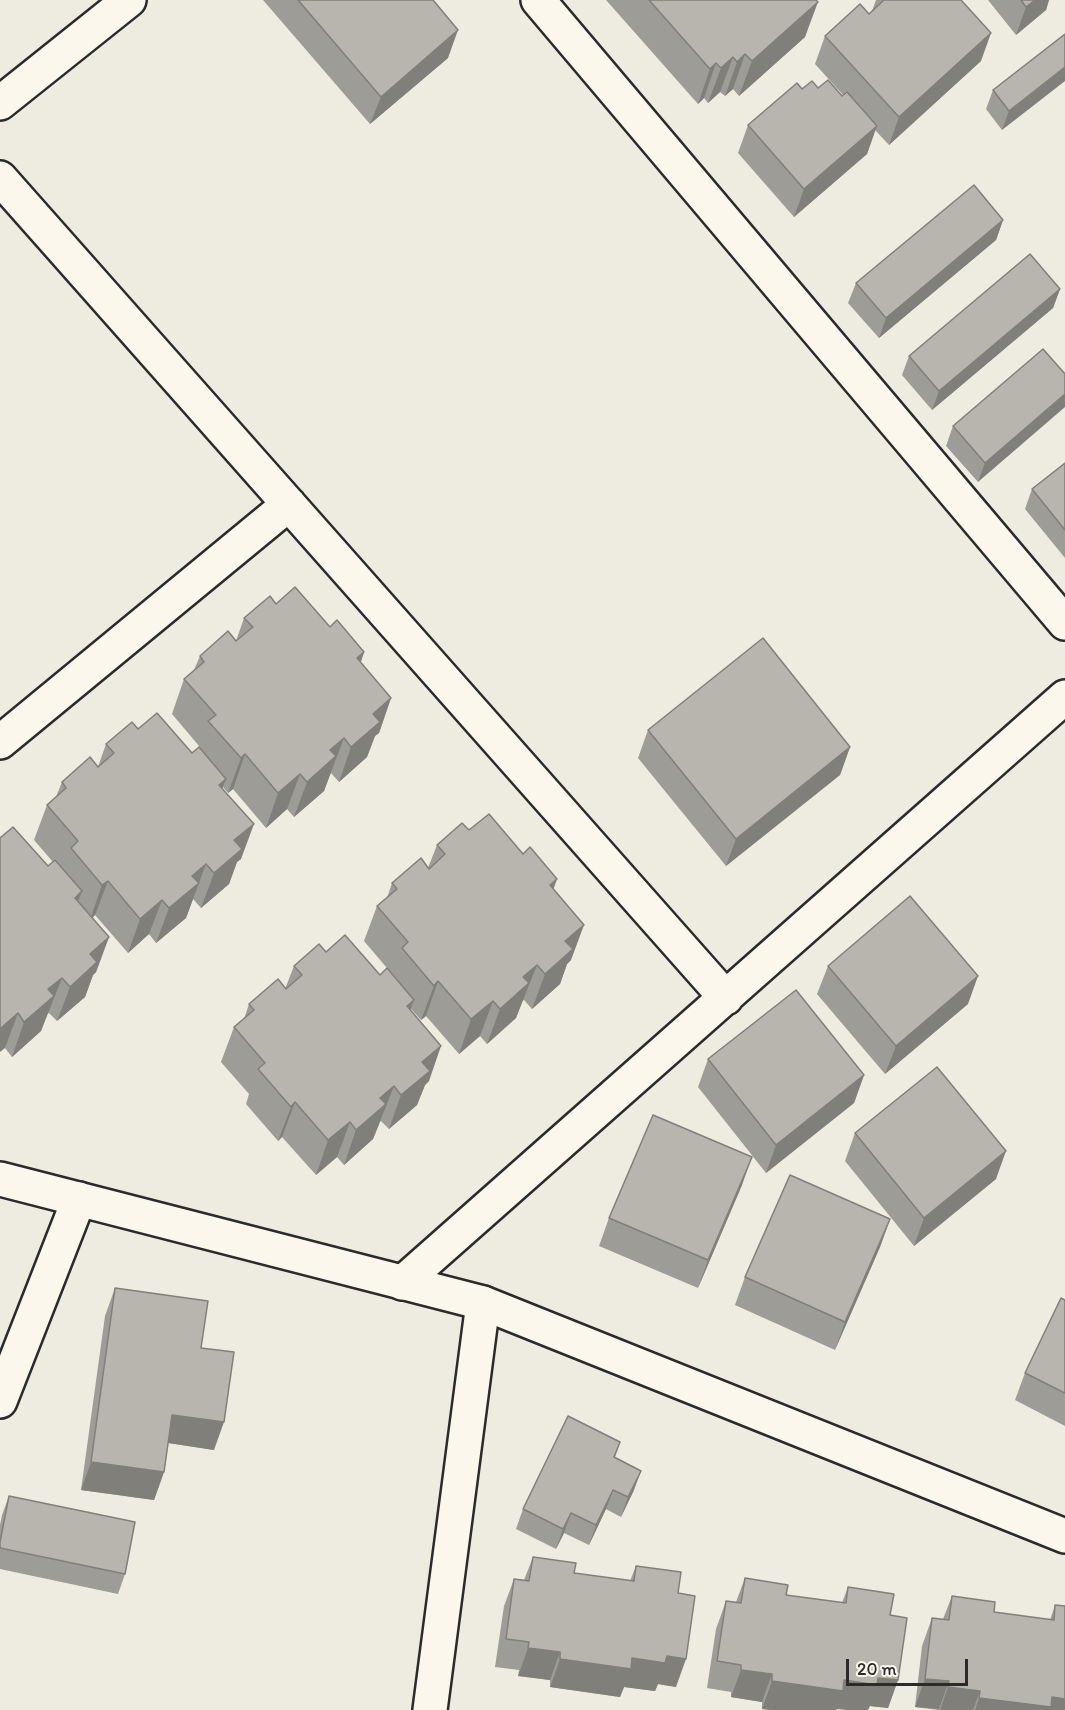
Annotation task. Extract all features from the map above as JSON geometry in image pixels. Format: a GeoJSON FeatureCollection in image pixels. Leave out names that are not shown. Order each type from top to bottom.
{"type":"FeatureCollection","features":[{"type":"Feature","properties":{"kind":"street"},"geometry":{"type":"LineString","coordinates":[[0,104],[129,0]]}},
{"type":"Feature","properties":{"kind":"street"},"geometry":{"type":"LineString","coordinates":[[538,0],[1065,623]]}},
{"type":"Feature","properties":{"kind":"street"},"geometry":{"type":"LineString","coordinates":[[0,178],[726,998]]}},
{"type":"Feature","properties":{"kind":"street"},"geometry":{"type":"LineString","coordinates":[[0,742],[289,504]]}},
{"type":"Feature","properties":{"kind":"street"},"geometry":{"type":"LineString","coordinates":[[402,1283],[1065,697]]}},
{"type":"Feature","properties":{"kind":"street"},"geometry":{"type":"LineString","coordinates":[[0,1179],[483,1303],[1065,1536]]}},
{"type":"Feature","properties":{"kind":"street"},"geometry":{"type":"LineString","coordinates":[[0,1401],[79,1199]]}},
{"type":"Feature","properties":{"kind":"street"},"geometry":{"type":"LineString","coordinates":[[430,1710],[483,1303]]}},
{"type":"Feature","properties":{"kind":"building"},"geometry":{"type":"Polygon","coordinates":[[[298,0],[433,0],[458,30],[381,97],[298,0]]]}},
{"type":"Feature","properties":{"kind":"building"},"geometry":{"type":"Polygon","coordinates":[[[649,0],[816,0],[818,2],[752,61],[745,54],[737,62],[733,57],[721,68],[716,63],[710,69],[649,0]]]}},
{"type":"Feature","properties":{"kind":"building"},"geometry":{"type":"Polygon","coordinates":[[[884,0],[961,0],[991,33],[899,117],[825,36],[860,4],[869,14],[884,0]]]}},
{"type":"Feature","properties":{"kind":"building"},"geometry":{"type":"Polygon","coordinates":[[[1021,0],[1035,0],[1026,7],[1021,0]]]}},
{"type":"Feature","properties":{"kind":"building"},"geometry":{"type":"Polygon","coordinates":[[[1065,34],[1065,67],[1009,111],[993,90],[1065,34]]]}},
{"type":"Feature","properties":{"kind":"building"},"geometry":{"type":"Polygon","coordinates":[[[828,80],[842,96],[847,92],[877,126],[804,189],[748,125],[797,83],[802,89],[812,81],[818,88],[828,80]]]}},
{"type":"Feature","properties":{"kind":"building"},"geometry":{"type":"Polygon","coordinates":[[[974,185],[1003,220],[886,318],[856,283],[974,185]]]}},
{"type":"Feature","properties":{"kind":"building"},"geometry":{"type":"Polygon","coordinates":[[[1030,254],[1060,289],[939,391],[909,356],[1030,254]]]}},
{"type":"Feature","properties":{"kind":"building"},"geometry":{"type":"Polygon","coordinates":[[[1043,349],[1065,374],[1065,394],[985,463],[953,426],[1043,349]]]}},
{"type":"Feature","properties":{"kind":"building"},"geometry":{"type":"Polygon","coordinates":[[[1065,463],[1065,530],[1032,489],[1065,463]]]}},
{"type":"Feature","properties":{"kind":"building"},"geometry":{"type":"Polygon","coordinates":[[[295,587],[330,627],[337,620],[364,652],[357,658],[391,698],[373,714],[380,722],[351,747],[344,738],[330,750],[336,756],[307,782],[300,774],[278,793],[245,754],[241,758],[208,721],[216,715],[184,679],[204,662],[200,656],[228,631],[236,641],[253,627],[244,618],[270,596],[276,604],[295,587]]]}},
{"type":"Feature","properties":{"kind":"building"},"geometry":{"type":"Polygon","coordinates":[[[763,638],[850,747],[736,839],[648,730],[763,638]]]}},
{"type":"Feature","properties":{"kind":"building"},"geometry":{"type":"Polygon","coordinates":[[[157,713],[192,753],[199,747],[226,779],[219,785],[254,824],[234,840],[242,849],[214,873],[206,864],[192,876],[199,883],[169,908],[162,900],[140,919],[108,881],[102,885],[71,848],[78,841],[47,805],[66,788],[62,782],[90,757],[98,767],[114,753],[106,744],[132,722],[138,729],[157,713]]]}},
{"type":"Feature","properties":{"kind":"building"},"geometry":{"type":"Polygon","coordinates":[[[489,814],[523,854],[530,847],[557,879],[550,885],[584,925],[565,941],[573,949],[545,974],[537,965],[523,977],[529,983],[500,1009],[493,1001],[471,1019],[438,981],[434,986],[402,948],[408,942],[377,906],[397,889],[392,883],[421,858],[429,869],[445,854],[437,845],[462,823],[469,830],[489,814]]]}},
{"type":"Feature","properties":{"kind":"building"},"geometry":{"type":"Polygon","coordinates":[[[13,827],[48,866],[55,860],[82,891],[75,898],[109,937],[90,954],[97,962],[70,987],[62,978],[48,989],[54,996],[24,1022],[18,1013],[0,1029],[0,838],[13,827]]]}},
{"type":"Feature","properties":{"kind":"building"},"geometry":{"type":"Polygon","coordinates":[[[910,896],[978,976],[896,1046],[828,966],[910,896]]]}},
{"type":"Feature","properties":{"kind":"building"},"geometry":{"type":"Polygon","coordinates":[[[345,935],[380,975],[387,968],[414,1000],[407,1006],[441,1046],[422,1062],[430,1071],[401,1095],[394,1086],[380,1098],[386,1104],[356,1130],[350,1122],[328,1140],[295,1102],[291,1107],[258,1069],[265,1063],[234,1027],[254,1010],[249,1004],[278,979],[286,989],[302,975],[294,966],[319,944],[326,952],[345,935]]]}},
{"type":"Feature","properties":{"kind":"building"},"geometry":{"type":"Polygon","coordinates":[[[796,990],[864,1075],[776,1145],[708,1059],[796,990]]]}},
{"type":"Feature","properties":{"kind":"building"},"geometry":{"type":"Polygon","coordinates":[[[937,1067],[1006,1151],[924,1218],[855,1133],[937,1067]]]}},
{"type":"Feature","properties":{"kind":"building"},"geometry":{"type":"Polygon","coordinates":[[[653,1115],[752,1157],[708,1260],[609,1218],[653,1115]]]}},
{"type":"Feature","properties":{"kind":"building"},"geometry":{"type":"Polygon","coordinates":[[[790,1175],[890,1219],[845,1322],[745,1277],[790,1175]]]}},
{"type":"Feature","properties":{"kind":"building"},"geometry":{"type":"Polygon","coordinates":[[[115,1288],[208,1301],[201,1348],[234,1352],[224,1422],[172,1415],[164,1472],[91,1462],[115,1288]]]}},
{"type":"Feature","properties":{"kind":"building"},"geometry":{"type":"Polygon","coordinates":[[[1061,1298],[1065,1300],[1065,1393],[1025,1373],[1061,1298]]]}},
{"type":"Feature","properties":{"kind":"building"},"geometry":{"type":"Polygon","coordinates":[[[568,1416],[620,1442],[614,1457],[641,1471],[628,1497],[613,1490],[596,1525],[571,1513],[563,1529],[523,1509],[568,1416]]]}},
{"type":"Feature","properties":{"kind":"building"},"geometry":{"type":"Polygon","coordinates":[[[9,1496],[135,1522],[125,1574],[0,1548],[9,1496]]]}},
{"type":"Feature","properties":{"kind":"building"},"geometry":{"type":"Polygon","coordinates":[[[533,1557],[576,1563],[574,1573],[634,1581],[636,1566],[681,1572],[678,1593],[695,1596],[686,1659],[667,1656],[665,1663],[632,1658],[631,1669],[560,1659],[560,1652],[528,1648],[529,1642],[506,1639],[514,1579],[529,1581],[533,1557]]]}},
{"type":"Feature","properties":{"kind":"building"},"geometry":{"type":"Polygon","coordinates":[[[745,1578],[788,1585],[786,1595],[846,1603],[848,1587],[894,1594],[890,1615],[907,1618],[898,1680],[878,1678],[877,1685],[844,1680],[843,1691],[772,1681],[772,1674],[741,1670],[741,1665],[717,1661],[726,1601],[741,1603],[745,1578]]]}},
{"type":"Feature","properties":{"kind":"building"},"geometry":{"type":"Polygon","coordinates":[[[952,1596],[995,1602],[994,1612],[1054,1620],[1055,1605],[1065,1606],[1065,1699],[1052,1697],[1051,1707],[979,1698],[980,1691],[948,1687],[949,1681],[925,1679],[932,1618],[949,1620],[952,1596]]]}}]}
